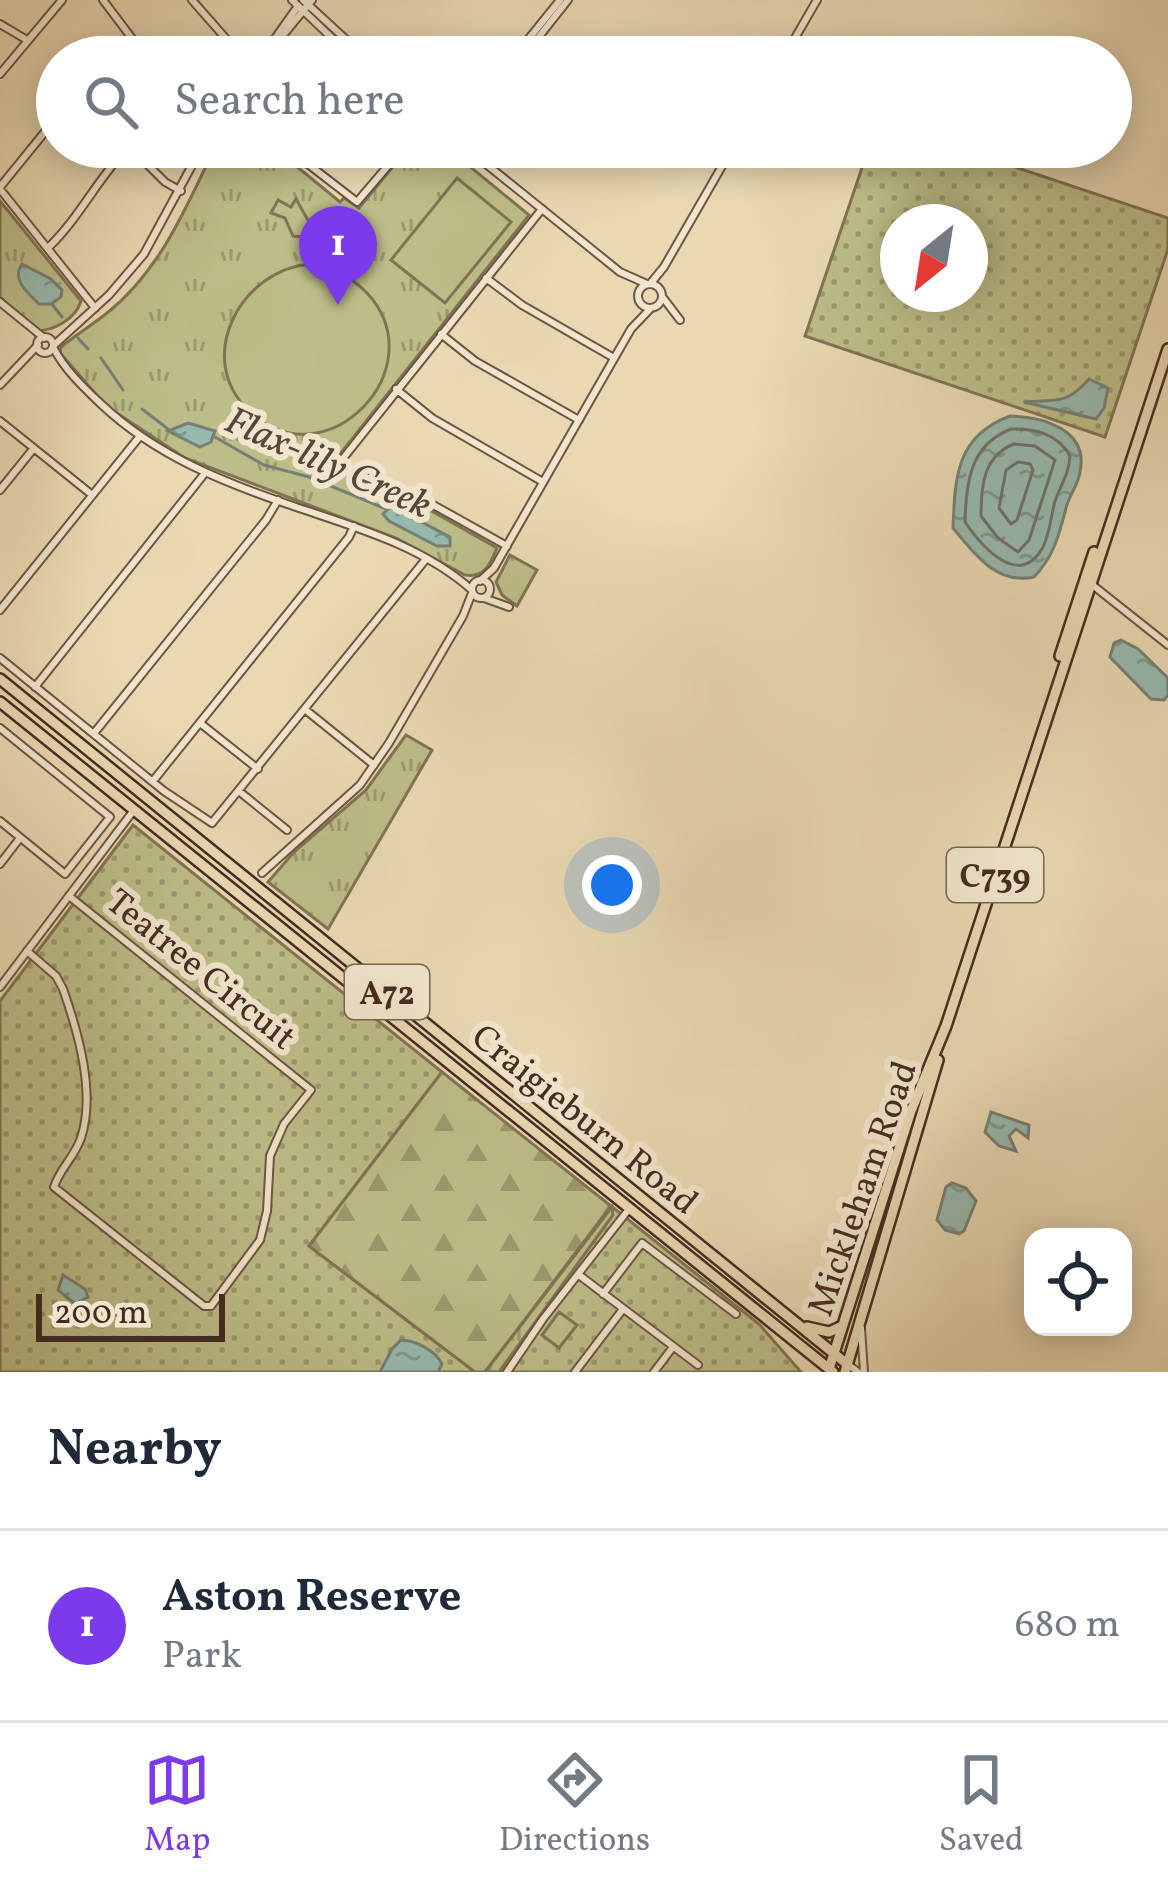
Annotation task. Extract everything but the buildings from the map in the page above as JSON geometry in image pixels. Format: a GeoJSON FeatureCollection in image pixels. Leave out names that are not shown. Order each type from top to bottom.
{"type":"FeatureCollection","features":[{"type":"Feature","properties":{"kind":"main road","name":"Mickleham Road"},"geometry":{"type":"LineString","coordinates":[[1091,583],[1168,349]]}},
{"type":"Feature","properties":{"kind":"main road","name":"Mickleham Road"},"geometry":{"type":"LineString","coordinates":[[846,1368],[924,1115],[946,1026],[1135,444]]}},
{"type":"Feature","properties":{"kind":"main road","name":"Craigieburn Road"},"geometry":{"type":"LineString","coordinates":[[0,680],[792,1319],[846,1368]]}},
{"type":"Feature","properties":{"kind":"main road","name":"Craigieburn Road"},"geometry":{"type":"LineString","coordinates":[[0,702],[831,1370]]}},
{"type":"Feature","properties":{"kind":"main road","name":"Mickleham Road"},"geometry":{"type":"LineString","coordinates":[[831,1370],[911,1111],[946,1026]]}},
{"type":"Feature","properties":{"kind":"main road"},"geometry":{"type":"LineString","coordinates":[[792,1319],[822,1331],[843,1325]]}},
{"type":"Feature","properties":{"kind":"street"},"geometry":{"type":"LineString","coordinates":[[0,74],[62,0]]}},
{"type":"Feature","properties":{"kind":"street"},"geometry":{"type":"LineString","coordinates":[[103,0],[128,36]]}},
{"type":"Feature","properties":{"kind":"street"},"geometry":{"type":"LineString","coordinates":[[192,0],[224,36]]}},
{"type":"Feature","properties":{"kind":"street"},"geometry":{"type":"LineString","coordinates":[[796,36],[817,0]]}},
{"type":"Feature","properties":{"kind":"street"},"geometry":{"type":"LineString","coordinates":[[534,36],[559,3]]}},
{"type":"Feature","properties":{"kind":"street"},"geometry":{"type":"LineString","coordinates":[[279,36],[303,4]]}},
{"type":"Feature","properties":{"kind":"street"},"geometry":{"type":"LineString","coordinates":[[303,4],[333,36]]}},
{"type":"Feature","properties":{"kind":"street"},"geometry":{"type":"LineString","coordinates":[[303,4],[340,36]]}},
{"type":"Feature","properties":{"kind":"street"},"geometry":{"type":"LineString","coordinates":[[0,24],[27,40]]}},
{"type":"Feature","properties":{"kind":"street"},"geometry":{"type":"LineString","coordinates":[[36,143],[0,188],[95,308]]}},
{"type":"Feature","properties":{"kind":"street"},"geometry":{"type":"LineString","coordinates":[[47,248],[77,216],[109,168]]}},
{"type":"Feature","properties":{"kind":"street"},"geometry":{"type":"LineString","coordinates":[[151,168],[181,191]]}},
{"type":"Feature","properties":{"kind":"street"},"geometry":{"type":"LineString","coordinates":[[0,385],[95,308],[144,254],[192,168]]}},
{"type":"Feature","properties":{"kind":"street"},"geometry":{"type":"LineString","coordinates":[[313,168],[357,202],[388,168]]}},
{"type":"Feature","properties":{"kind":"street"},"geometry":{"type":"LineString","coordinates":[[492,168],[620,272],[661,292],[680,320],[638,299],[620,272]]}},
{"type":"Feature","properties":{"kind":"street"},"geometry":{"type":"LineString","coordinates":[[632,328],[638,299],[664,267],[721,168]]}},
{"type":"Feature","properties":{"kind":"street"},"geometry":{"type":"LineString","coordinates":[[507,547],[428,502],[342,466],[344,454],[542,208]]}},
{"type":"Feature","properties":{"kind":"street"},"geometry":{"type":"LineString","coordinates":[[463,616],[486,593],[494,568],[614,358],[632,328],[652,308],[661,292],[664,267]]}},
{"type":"Feature","properties":{"kind":"street"},"geometry":{"type":"LineString","coordinates":[[486,278],[522,305],[614,358]]}},
{"type":"Feature","properties":{"kind":"street"},"geometry":{"type":"LineString","coordinates":[[0,302],[97,400],[140,436],[205,473],[354,526],[426,559],[472,592],[486,593]]}},
{"type":"Feature","properties":{"kind":"street"},"geometry":{"type":"LineString","coordinates":[[441,334],[475,361],[579,420]]}},
{"type":"Feature","properties":{"kind":"street"},"geometry":{"type":"LineString","coordinates":[[396,389],[432,418],[543,482]]}},
{"type":"Feature","properties":{"kind":"street"},"geometry":{"type":"LineString","coordinates":[[0,421],[92,495]]}},
{"type":"Feature","properties":{"kind":"street"},"geometry":{"type":"LineString","coordinates":[[0,610],[140,436]]}},
{"type":"Feature","properties":{"kind":"street"},"geometry":{"type":"LineString","coordinates":[[0,490],[34,448]]}},
{"type":"Feature","properties":{"kind":"street"},"geometry":{"type":"LineString","coordinates":[[35,687],[205,473]]}},
{"type":"Feature","properties":{"kind":"street"},"geometry":{"type":"LineString","coordinates":[[94,734],[278,500]]}},
{"type":"Feature","properties":{"kind":"street"},"geometry":{"type":"LineString","coordinates":[[153,781],[354,526]]}},
{"type":"Feature","properties":{"kind":"street"},"geometry":{"type":"LineString","coordinates":[[0,658],[153,781],[208,821],[218,820],[426,559]]}},
{"type":"Feature","properties":{"kind":"street"},"geometry":{"type":"LineString","coordinates":[[244,876],[262,873],[346,799],[374,765],[463,616],[478,581],[494,568]]}},
{"type":"Feature","properties":{"kind":"street"},"geometry":{"type":"LineString","coordinates":[[452,574],[478,581],[486,593],[511,608]]}},
{"type":"Feature","properties":{"kind":"street"},"geometry":{"type":"LineString","coordinates":[[1091,583],[1168,645]]}},
{"type":"Feature","properties":{"kind":"street"},"geometry":{"type":"LineString","coordinates":[[306,710],[374,765]]}},
{"type":"Feature","properties":{"kind":"street"},"geometry":{"type":"LineString","coordinates":[[200,722],[258,769]]}},
{"type":"Feature","properties":{"kind":"street"},"geometry":{"type":"LineString","coordinates":[[0,728],[110,817],[65,874],[0,820]]}},
{"type":"Feature","properties":{"kind":"street"},"geometry":{"type":"LineString","coordinates":[[240,792],[287,830]]}},
{"type":"Feature","properties":{"kind":"street"},"geometry":{"type":"LineString","coordinates":[[0,987],[134,810]]}},
{"type":"Feature","properties":{"kind":"street"},"geometry":{"type":"LineString","coordinates":[[0,864],[20,837]]}},
{"type":"Feature","properties":{"kind":"street"},"geometry":{"type":"LineString","coordinates":[[261,890],[262,873]]}},
{"type":"Feature","properties":{"kind":"street","name":"Teatree Circuit"},"geometry":{"type":"LineString","coordinates":[[27,951],[56,976],[63,989],[85,1078],[80,1142],[54,1187],[204,1306],[211,1306],[260,1240],[270,1156],[284,1124],[311,1090],[69,896]]}},
{"type":"Feature","properties":{"kind":"street"},"geometry":{"type":"LineString","coordinates":[[507,1372],[629,1209]]}},
{"type":"Feature","properties":{"kind":"street"},"geometry":{"type":"LineString","coordinates":[[604,1294],[642,1243],[736,1314]]}},
{"type":"Feature","properties":{"kind":"street"},"geometry":{"type":"LineString","coordinates":[[579,1275],[698,1365]]}},
{"type":"Feature","properties":{"kind":"street"},"geometry":{"type":"LineString","coordinates":[[575,1372],[623,1309]]}},
{"type":"Feature","properties":{"kind":"street"},"geometry":{"type":"LineString","coordinates":[[861,1319],[861,1372]]}},
{"type":"Feature","properties":{"kind":"street"},"geometry":{"type":"LineString","coordinates":[[654,1372],[673,1347]]}},
{"type":"Feature","properties":{"kind":"street","name":"Craigieburn Road"},"geometry":{"type":"LineString","coordinates":[[846,1368],[861,1372]]}},
{"type":"Feature","properties":{"kind":"green space"},"geometry":{"type":"Polygon","coordinates":[[[205,168],[299,168],[340,202],[344,198],[359,208],[392,168],[472,168],[529,215],[329,468],[414,501],[497,548],[482,572],[465,575],[396,538],[185,458],[106,406],[60,353],[61,347],[107,313],[142,278],[205,168]]]}},
{"type":"Feature","properties":{"kind":"green space"},"geometry":{"type":"Polygon","coordinates":[[[862,168],[1018,168],[1168,218],[1168,249],[1105,437],[805,336],[862,168]]]}},
{"type":"Feature","properties":{"kind":"green space"},"geometry":{"type":"Polygon","coordinates":[[[457,178],[511,222],[445,303],[391,260],[457,178]]]}},
{"type":"Feature","properties":{"kind":"green space"},"geometry":{"type":"Polygon","coordinates":[[[296,199],[310,224],[303,237],[293,236],[285,218],[271,213],[278,200],[291,207],[296,199]]]}},
{"type":"Feature","properties":{"kind":"green space"},"geometry":{"type":"Polygon","coordinates":[[[0,201],[81,301],[56,326],[36,331],[0,297],[0,201]]]}},
{"type":"Feature","properties":{"kind":"green space"},"geometry":{"type":"Polygon","coordinates":[[[311,264],[342,273],[367,293],[385,323],[389,353],[380,383],[363,408],[338,426],[309,434],[279,430],[249,411],[233,390],[225,366],[233,320],[246,299],[286,270],[311,264]]]}},
{"type":"Feature","properties":{"kind":"green space"},"geometry":{"type":"Polygon","coordinates":[[[510,555],[537,570],[517,606],[502,595],[496,582],[510,555]]]}},
{"type":"Feature","properties":{"kind":"green space"},"geometry":{"type":"Polygon","coordinates":[[[406,735],[432,750],[328,929],[268,882],[294,852],[366,790],[406,735]]]}},
{"type":"Feature","properties":{"kind":"green space"},"geometry":{"type":"Polygon","coordinates":[[[133,825],[442,1072],[309,1246],[475,1372],[0,1372],[0,1001],[133,825]]]}},
{"type":"Feature","properties":{"kind":"green space"},"geometry":{"type":"Polygon","coordinates":[[[442,1072],[611,1206],[485,1372],[475,1372],[309,1246],[442,1072]]]}},
{"type":"Feature","properties":{"kind":"green space"},"geometry":{"type":"Polygon","coordinates":[[[611,1206],[759,1324],[801,1372],[485,1372],[611,1206]]]}},
{"type":"Feature","properties":{"kind":"green space"},"geometry":{"type":"Polygon","coordinates":[[[612,1207],[613,1215],[499,1372],[485,1372],[612,1207]]]}},
{"type":"Feature","properties":{"kind":"green space"},"geometry":{"type":"Polygon","coordinates":[[[559,1312],[577,1325],[559,1348],[542,1335],[559,1312]]]}},
{"type":"Feature","properties":{"kind":"water"},"geometry":{"type":"Polygon","coordinates":[[[22,264],[51,279],[62,290],[61,297],[51,304],[39,304],[20,281],[22,264]]]}},
{"type":"Feature","properties":{"kind":"water"},"geometry":{"type":"Polygon","coordinates":[[[1089,379],[1108,388],[1096,419],[1024,402],[1067,397],[1089,379]]]}},
{"type":"Feature","properties":{"kind":"water"},"geometry":{"type":"Polygon","coordinates":[[[1010,416],[1037,419],[1061,429],[1078,446],[1081,458],[1055,545],[1034,577],[997,572],[953,528],[962,460],[979,435],[1010,416]]]}},
{"type":"Feature","properties":{"kind":"water"},"geometry":{"type":"Polygon","coordinates":[[[188,423],[215,431],[211,442],[200,447],[168,431],[188,423]]]}},
{"type":"Feature","properties":{"kind":"water"},"geometry":{"type":"Polygon","coordinates":[[[391,506],[450,537],[450,546],[437,546],[389,521],[383,514],[391,506]]]}},
{"type":"Feature","properties":{"kind":"water"},"geometry":{"type":"Polygon","coordinates":[[[1121,640],[1138,649],[1168,678],[1164,700],[1151,699],[1110,657],[1114,643],[1121,640]]]}},
{"type":"Feature","properties":{"kind":"water"},"geometry":{"type":"Polygon","coordinates":[[[991,1112],[1029,1125],[1028,1138],[1016,1129],[1009,1136],[1016,1151],[999,1146],[985,1132],[991,1112]]]}},
{"type":"Feature","properties":{"kind":"water"},"geometry":{"type":"Polygon","coordinates":[[[952,1183],[966,1188],[976,1201],[959,1234],[945,1230],[937,1220],[946,1187],[952,1183]]]}},
{"type":"Feature","properties":{"kind":"water"},"geometry":{"type":"Polygon","coordinates":[[[63,1275],[85,1289],[88,1297],[75,1304],[58,1290],[63,1275]]]}},
{"type":"Feature","properties":{"kind":"water"},"geometry":{"type":"Polygon","coordinates":[[[401,1340],[419,1344],[435,1355],[442,1364],[438,1372],[380,1372],[401,1340]]]}},
{"type":"Feature","properties":{"kind":"waterway","name":"Flax-lily Creek"},"geometry":{"type":"LineString","coordinates":[[52,304],[62,317]]}},
{"type":"Feature","properties":{"kind":"waterway","name":"Flax-lily Creek"},"geometry":{"type":"LineString","coordinates":[[78,338],[88,349]]}},
{"type":"Feature","properties":{"kind":"waterway","name":"Flax-lily Creek"},"geometry":{"type":"LineString","coordinates":[[101,358],[123,390]]}},
{"type":"Feature","properties":{"kind":"waterway","name":"Flax-lily Creek"},"geometry":{"type":"LineString","coordinates":[[142,409],[168,429]]}},
{"type":"Feature","properties":{"kind":"waterway","name":"Flax-lily Creek"},"geometry":{"type":"LineString","coordinates":[[213,436],[264,465],[309,477],[386,509]]}},
{"type":"Feature","properties":{"kind":"place","name":"Aston Reserve"},"geometry":{"type":"Point","coordinates":[338,305]}}]}
